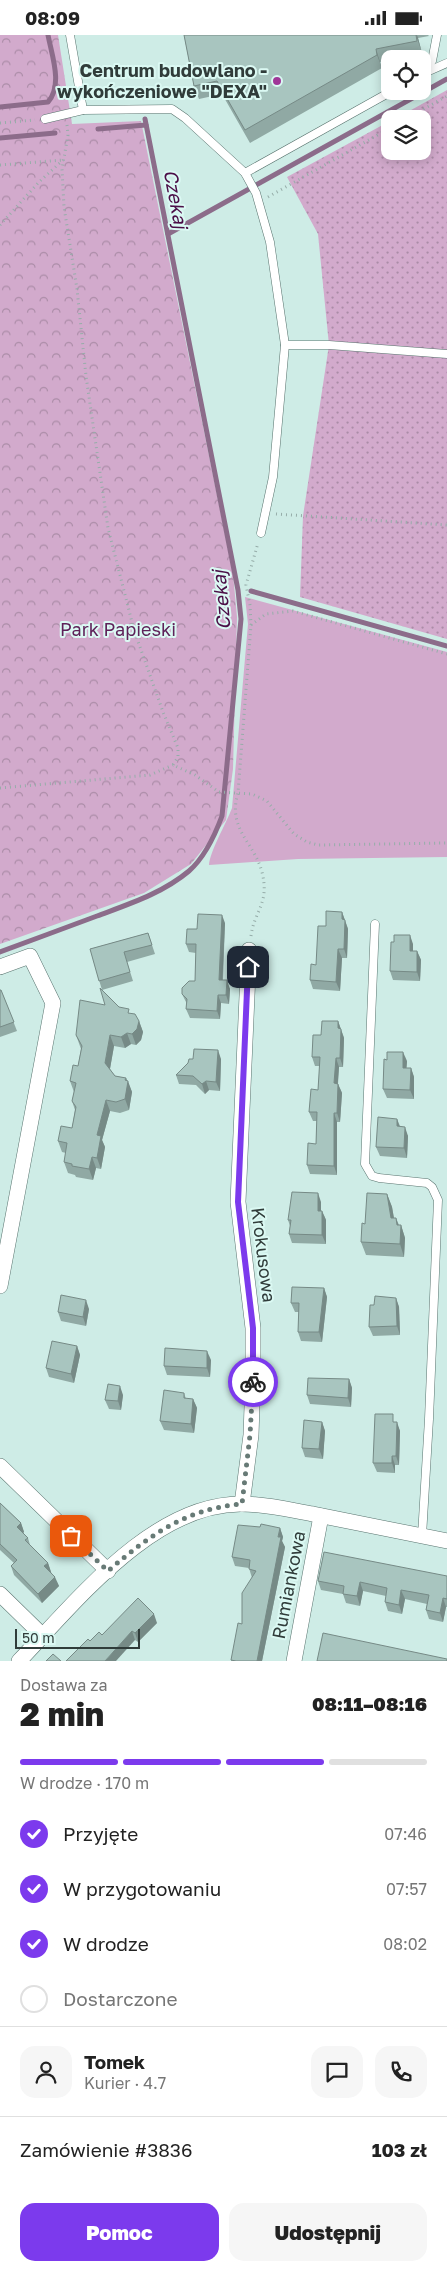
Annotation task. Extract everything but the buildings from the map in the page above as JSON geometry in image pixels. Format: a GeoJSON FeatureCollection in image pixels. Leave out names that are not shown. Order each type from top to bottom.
{"type":"FeatureCollection","features":[{"type":"Feature","properties":{"kind":"street","name":"Krokusowa"},"geometry":{"type":"LineString","coordinates":[[242,1504],[250,1435],[253,1378],[253,1319],[238,1202],[249,949]]}},
{"type":"Feature","properties":{"kind":"street"},"geometry":{"type":"LineString","coordinates":[[0,967],[30,956],[53,1003],[0,1287]]}},
{"type":"Feature","properties":{"kind":"street"},"geometry":{"type":"LineString","coordinates":[[0,1467],[108,1571]]}},
{"type":"Feature","properties":{"kind":"street"},"geometry":{"type":"LineString","coordinates":[[19,1661],[108,1571],[149,1537],[181,1519],[200,1511],[242,1504],[321,1516],[447,1541]]}},
{"type":"Feature","properties":{"kind":"street","name":"Rumiankowa"},"geometry":{"type":"LineString","coordinates":[[294,1661],[321,1516]]}},
{"type":"Feature","properties":{"kind":"street"},"geometry":{"type":"LineString","coordinates":[[0,1594],[43,1637]]}},
{"type":"Feature","properties":{"kind":"lane"},"geometry":{"type":"LineString","coordinates":[[70,35],[83,110]]}},
{"type":"Feature","properties":{"kind":"lane"},"geometry":{"type":"LineString","coordinates":[[431,62],[437,35]]}},
{"type":"Feature","properties":{"kind":"lane"},"geometry":{"type":"LineString","coordinates":[[431,70],[447,63]]}},
{"type":"Feature","properties":{"kind":"lane"},"geometry":{"type":"LineString","coordinates":[[247,177],[381,98]]}},
{"type":"Feature","properties":{"kind":"lane"},"geometry":{"type":"LineString","coordinates":[[45,119],[83,110],[172,109],[185,118],[247,177],[256,193],[270,242],[285,345],[273,477],[261,533]]}},
{"type":"Feature","properties":{"kind":"lane"},"geometry":{"type":"LineString","coordinates":[[285,345],[329,345],[447,354]]}},
{"type":"Feature","properties":{"kind":"lane"},"geometry":{"type":"LineString","coordinates":[[375,924],[365,1164],[372,1176],[427,1183],[432,1187],[438,1200],[422,1536]]}},
{"type":"Feature","properties":{"kind":"path"},"geometry":{"type":"LineString","coordinates":[[422,110],[447,96]]}},
{"type":"Feature","properties":{"kind":"path"},"geometry":{"type":"LineString","coordinates":[[0,788],[150,775],[173,765],[178,757],[178,748],[134,630],[108,528],[91,411],[77,289],[64,207],[63,159],[68,135],[64,114]]}},
{"type":"Feature","properties":{"kind":"path"},"geometry":{"type":"LineString","coordinates":[[0,123],[45,119]]}},
{"type":"Feature","properties":{"kind":"path"},"geometry":{"type":"LineString","coordinates":[[259,203],[290,183],[381,133]]}},
{"type":"Feature","properties":{"kind":"path"},"geometry":{"type":"LineString","coordinates":[[0,165],[63,159]]}},
{"type":"Feature","properties":{"kind":"path"},"geometry":{"type":"LineString","coordinates":[[0,225],[38,183],[63,159]]}},
{"type":"Feature","properties":{"kind":"path"},"geometry":{"type":"LineString","coordinates":[[266,513],[447,525]]}},
{"type":"Feature","properties":{"kind":"path"},"geometry":{"type":"LineString","coordinates":[[249,949],[251,931],[263,905],[264,891],[262,872],[235,819],[234,804],[251,625],[246,585],[261,533]]}},
{"type":"Feature","properties":{"kind":"path"},"geometry":{"type":"LineString","coordinates":[[251,625],[266,614],[293,611],[447,654]]}},
{"type":"Feature","properties":{"kind":"path"},"geometry":{"type":"LineString","coordinates":[[173,765],[195,775],[219,792],[252,794],[267,801],[294,835],[307,842],[318,845],[447,843]]}},
{"type":"Feature","properties":{"kind":"green space","name":"Park Papieski"},"geometry":{"type":"Polygon","coordinates":[[[0,35],[58,35],[72,124],[141,121],[233,574],[237,617],[233,769],[226,820],[191,864],[144,893],[0,944],[0,35]]]}},
{"type":"Feature","properties":{"kind":"green space"},"geometry":{"type":"Polygon","coordinates":[[[447,90],[447,639],[300,597],[303,516],[329,345],[318,234],[287,177],[381,126],[381,160],[431,160],[431,110],[411,110],[447,90]]]}},
{"type":"Feature","properties":{"kind":"green space"},"geometry":{"type":"Polygon","coordinates":[[[245,597],[447,652],[447,857],[298,859],[209,865],[215,845],[232,808],[248,624],[245,597]]]}},
{"type":"Feature","properties":{"kind":"waterway"},"geometry":{"type":"LineString","coordinates":[[0,107],[48,102],[55,87],[56,79],[48,35]]}},
{"type":"Feature","properties":{"kind":"waterway"},"geometry":{"type":"LineString","coordinates":[[168,234],[447,79]]}},
{"type":"Feature","properties":{"kind":"waterway","name":"Czekaj"},"geometry":{"type":"LineString","coordinates":[[0,952],[133,902],[168,886],[189,871],[200,859],[213,838],[222,816],[241,619],[238,590],[145,119]]}},
{"type":"Feature","properties":{"kind":"waterway"},"geometry":{"type":"LineString","coordinates":[[98,129],[146,125]]}},
{"type":"Feature","properties":{"kind":"waterway"},"geometry":{"type":"LineString","coordinates":[[0,138],[55,133]]}},
{"type":"Feature","properties":{"kind":"waterway"},"geometry":{"type":"LineString","coordinates":[[251,591],[447,646]]}},
{"type":"Feature","properties":{"kind":"way so far"},"geometry":{"type":"LineString","coordinates":[[71,1536],[108,1571],[164,1527],[200,1511],[242,1504],[250,1435],[253,1382]]}},
{"type":"Feature","properties":{"kind":"place","name":"Centrum budowlano - wykończeniowe \"DEXA\""},"geometry":{"type":"Point","coordinates":[277,81]}},
{"type":"Feature","properties":{"kind":"route"},"geometry":{"type":"LineString","coordinates":[[248,967],[246,1052],[238,1202],[241,1242],[250,1294],[253,1328],[253,1382]]}}]}
